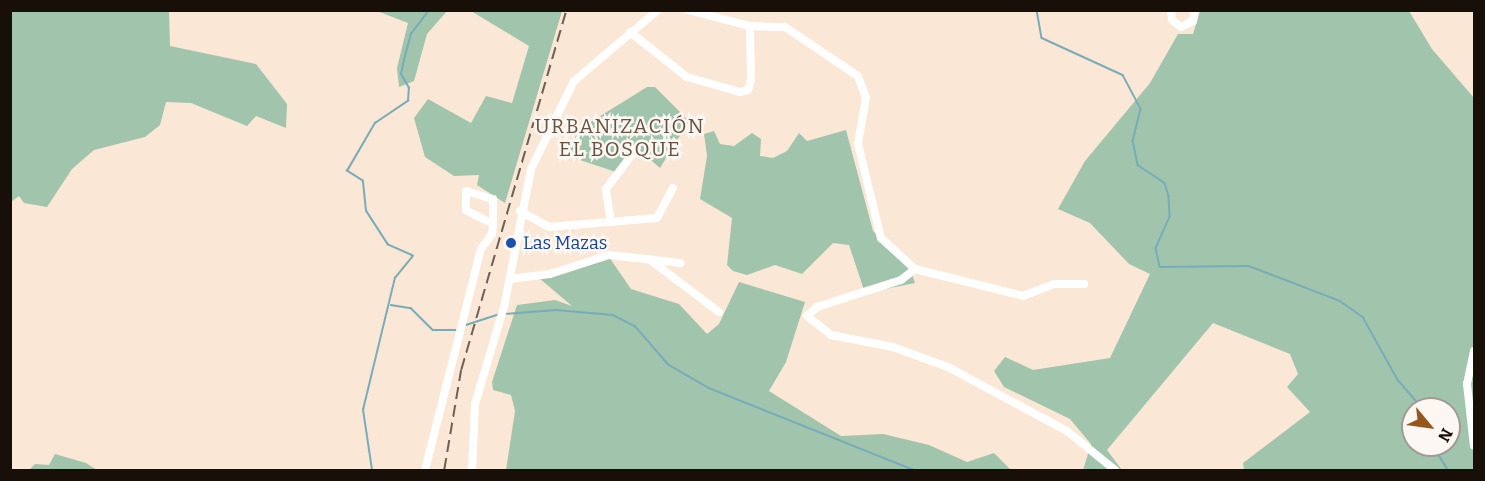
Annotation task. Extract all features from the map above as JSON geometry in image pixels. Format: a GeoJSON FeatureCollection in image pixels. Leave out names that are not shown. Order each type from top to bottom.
{"type":"FeatureCollection","features":[{"type":"Feature","properties":{"kind":"street"},"geometry":{"type":"LineString","coordinates":[[688,10],[750,26],[785,27],[858,76],[866,98],[858,144],[881,238],[915,269],[1023,296],[1055,284],[1084,284]]}},
{"type":"Feature","properties":{"kind":"street"},"geometry":{"type":"LineString","coordinates":[[1171,10],[1172,20],[1182,27],[1193,21],[1195,10]]}},
{"type":"Feature","properties":{"kind":"street"},"geometry":{"type":"LineString","coordinates":[[472,471],[475,404],[502,314],[510,279],[520,211],[531,170],[573,81],[653,12]]}},
{"type":"Feature","properties":{"kind":"street"},"geometry":{"type":"LineString","coordinates":[[630,32],[687,77],[740,92],[748,90],[752,80],[750,26]]}},
{"type":"Feature","properties":{"kind":"street"},"geometry":{"type":"LineString","coordinates":[[611,222],[606,189],[637,148]]}},
{"type":"Feature","properties":{"kind":"street"},"geometry":{"type":"LineString","coordinates":[[520,211],[549,227],[657,218],[674,188]]}},
{"type":"Feature","properties":{"kind":"street"},"geometry":{"type":"LineString","coordinates":[[425,471],[443,386],[465,325],[481,249],[493,225],[493,199],[466,192],[466,210],[493,225]]}},
{"type":"Feature","properties":{"kind":"street"},"geometry":{"type":"LineString","coordinates":[[510,279],[550,274],[609,255],[646,257],[681,263]]}},
{"type":"Feature","properties":{"kind":"street"},"geometry":{"type":"LineString","coordinates":[[646,257],[719,312]]}},
{"type":"Feature","properties":{"kind":"street"},"geometry":{"type":"LineString","coordinates":[[915,269],[901,280],[817,307],[807,316],[831,335],[893,347],[948,367],[1067,431],[1115,471]]}},
{"type":"Feature","properties":{"kind":"street"},"geometry":{"type":"LineString","coordinates":[[1474,351],[1467,384],[1474,446]]}},
{"type":"Feature","properties":{"kind":"green space"},"geometry":{"type":"Polygon","coordinates":[[[11,10],[169,11],[170,46],[256,64],[287,104],[286,128],[256,116],[247,126],[191,103],[166,102],[160,125],[145,137],[94,150],[72,169],[47,207],[24,203],[19,196],[11,202],[11,10]]]}},
{"type":"Feature","properties":{"kind":"green space"},"geometry":{"type":"Polygon","coordinates":[[[377,11],[447,11],[427,34],[414,81],[399,87],[397,68],[408,23],[377,11]]]}},
{"type":"Feature","properties":{"kind":"green space"},"geometry":{"type":"Polygon","coordinates":[[[471,11],[562,11],[505,203],[477,185],[479,175],[454,176],[425,157],[414,118],[428,99],[471,123],[486,96],[512,103],[529,46],[471,11]]]}},
{"type":"Feature","properties":{"kind":"green space"},"geometry":{"type":"Polygon","coordinates":[[[1200,11],[1409,11],[1432,49],[1474,98],[1474,470],[1244,470],[1243,463],[1310,412],[1287,387],[1298,374],[1290,354],[1213,323],[1107,450],[1122,470],[1083,470],[1091,444],[1070,419],[1004,387],[994,371],[1005,357],[1033,370],[1110,358],[1150,274],[1129,264],[1090,223],[1058,209],[1085,161],[1150,83],[1178,34],[1193,34],[1200,11]]]}},
{"type":"Feature","properties":{"kind":"green space"},"geometry":{"type":"Polygon","coordinates":[[[647,87],[655,87],[689,121],[660,168],[637,148],[616,172],[559,153],[589,123],[647,87]]]}},
{"type":"Feature","properties":{"kind":"green space"},"geometry":{"type":"Polygon","coordinates":[[[846,130],[873,231],[910,268],[915,283],[865,293],[849,245],[833,243],[802,274],[775,265],[747,275],[733,271],[727,265],[732,218],[700,199],[707,156],[704,134],[714,131],[720,144],[734,146],[752,133],[761,139],[760,156],[773,158],[787,151],[799,133],[807,141],[846,130]]]}},
{"type":"Feature","properties":{"kind":"green space"},"geometry":{"type":"Polygon","coordinates":[[[609,257],[631,289],[679,304],[707,334],[719,324],[739,282],[805,302],[786,362],[769,391],[841,436],[883,434],[929,445],[967,462],[994,453],[1011,470],[506,470],[515,411],[511,395],[493,390],[492,382],[517,305],[555,300],[572,306],[539,278],[609,257]]]}},
{"type":"Feature","properties":{"kind":"green space"},"geometry":{"type":"Polygon","coordinates":[[[55,454],[86,463],[97,470],[29,470],[35,464],[49,465],[55,454]]]}},
{"type":"Feature","properties":{"kind":"waterway"},"geometry":{"type":"LineString","coordinates":[[372,470],[363,410],[395,278],[413,256],[388,245],[366,211],[363,181],[347,171],[375,123],[408,101],[409,88],[401,74],[404,60],[411,34],[429,10]]}},
{"type":"Feature","properties":{"kind":"waterway"},"geometry":{"type":"LineString","coordinates":[[1037,10],[1042,38],[1123,75],[1141,109],[1133,141],[1138,165],[1165,183],[1169,196],[1170,217],[1156,248],[1160,267],[1249,266],[1340,301],[1363,317],[1398,380],[1413,397]]}},
{"type":"Feature","properties":{"kind":"waterway"},"geometry":{"type":"LineString","coordinates":[[391,305],[411,308],[433,330],[456,330]]}},
{"type":"Feature","properties":{"kind":"waterway"},"geometry":{"type":"LineString","coordinates":[[505,314],[556,310],[613,315],[635,326],[669,365],[709,388],[914,470]]}},
{"type":"Feature","properties":{"kind":"waterway"},"geometry":{"type":"LineString","coordinates":[[466,325],[500,314]]}},
{"type":"Feature","properties":{"kind":"waterway"},"geometry":{"type":"LineString","coordinates":[[1440,457],[1448,470]]}},
{"type":"Feature","properties":{"kind":"railway"},"geometry":{"type":"LineString","coordinates":[[444,470],[461,370],[566,10]]}},
{"type":"Feature","properties":{"kind":"place","name":"Las Mazas"},"geometry":{"type":"Point","coordinates":[511,243]}},
{"type":"Feature","properties":{"kind":"district","name":"URBANIZACIÓN EL BOSQUE"},"geometry":{"type":"Point","coordinates":[620,138]}}]}
